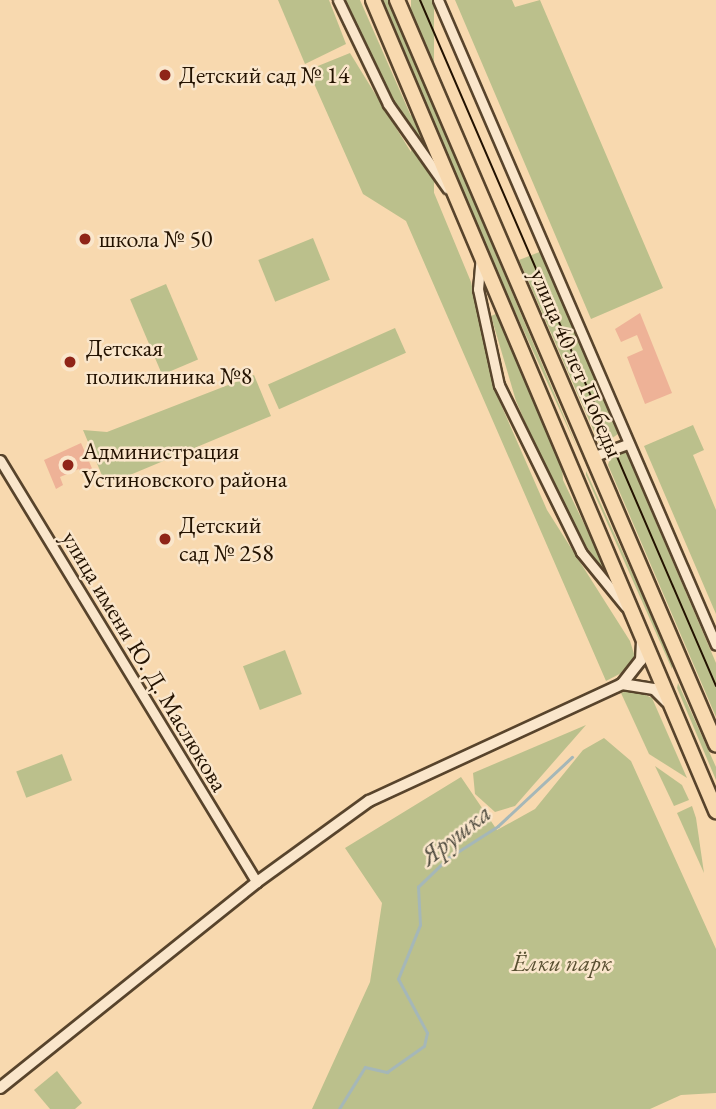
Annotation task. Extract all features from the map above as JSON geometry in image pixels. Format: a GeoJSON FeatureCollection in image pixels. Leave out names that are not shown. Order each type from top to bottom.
{"type":"FeatureCollection","features":[{"type":"Feature","properties":{"kind":"main road","name":"улица 40 лет Победы"},"geometry":{"type":"LineString","coordinates":[[373,0],[716,811]]}},
{"type":"Feature","properties":{"kind":"main road","name":"улица 40 лет Победы"},"geometry":{"type":"LineString","coordinates":[[397,0],[716,744]]}},
{"type":"Feature","properties":{"kind":"main road"},"geometry":{"type":"LineString","coordinates":[[570,466],[592,457]]}},
{"type":"Feature","properties":{"kind":"main road"},"geometry":{"type":"LineString","coordinates":[[660,680],[685,670]]}},
{"type":"Feature","properties":{"kind":"street","name":"улица 40 лет Победы"},"geometry":{"type":"LineString","coordinates":[[338,0],[388,104],[463,211]]}},
{"type":"Feature","properties":{"kind":"street","name":"улица 40 лет Победы"},"geometry":{"type":"LineString","coordinates":[[438,0],[627,444],[716,645]]}},
{"type":"Feature","properties":{"kind":"street","name":"улица 40 лет Победы"},"geometry":{"type":"LineString","coordinates":[[481,253],[478,289],[499,385],[581,552],[633,615]]}},
{"type":"Feature","properties":{"kind":"street"},"geometry":{"type":"LineString","coordinates":[[592,457],[627,444]]}},
{"type":"Feature","properties":{"kind":"street","name":"улица имени Ю. Д. Маслюкова"},"geometry":{"type":"LineString","coordinates":[[0,460],[257,882]]}},
{"type":"Feature","properties":{"kind":"street"},"geometry":{"type":"LineString","coordinates":[[0,1088],[257,882],[369,800],[622,684],[641,660],[642,638]]}},
{"type":"Feature","properties":{"kind":"street"},"geometry":{"type":"LineString","coordinates":[[622,684],[654,689],[671,706]]}},
{"type":"Feature","properties":{"kind":"green space"},"geometry":{"type":"Polygon","coordinates":[[[278,0],[329,0],[346,44],[305,64],[278,0]]]}},
{"type":"Feature","properties":{"kind":"green space"},"geometry":{"type":"Polygon","coordinates":[[[344,0],[360,0],[422,141],[391,102],[344,0]]]}},
{"type":"Feature","properties":{"kind":"green space"},"geometry":{"type":"Polygon","coordinates":[[[383,0],[389,0],[579,452],[492,261],[383,0]]]}},
{"type":"Feature","properties":{"kind":"green space"},"geometry":{"type":"Polygon","coordinates":[[[411,0],[434,0],[434,222],[411,222],[411,0]]]}},
{"type":"Feature","properties":{"kind":"green space"},"geometry":{"type":"Polygon","coordinates":[[[455,0],[512,0],[515,7],[540,0],[663,288],[591,319],[455,0]]]}},
{"type":"Feature","properties":{"kind":"green space"},"geometry":{"type":"Polygon","coordinates":[[[350,53],[430,183],[471,282],[495,391],[547,510],[630,641],[635,657],[631,668],[606,681],[406,221],[363,194],[308,70],[350,53]]]}},
{"type":"Feature","properties":{"kind":"green space"},"geometry":{"type":"Polygon","coordinates":[[[313,238],[330,280],[275,302],[258,260],[313,238]]]}},
{"type":"Feature","properties":{"kind":"green space"},"geometry":{"type":"Polygon","coordinates":[[[542,251],[618,434],[605,443],[599,443],[519,260],[542,251]]]}},
{"type":"Feature","properties":{"kind":"green space"},"geometry":{"type":"Polygon","coordinates":[[[166,284],[198,359],[162,375],[130,299],[166,284]]]}},
{"type":"Feature","properties":{"kind":"green space"},"geometry":{"type":"Polygon","coordinates":[[[498,313],[562,466],[563,480],[610,578],[570,525],[516,401],[491,316],[498,313]]]}},
{"type":"Feature","properties":{"kind":"green space"},"geometry":{"type":"Polygon","coordinates":[[[395,328],[406,353],[279,409],[268,385],[395,328]]]}},
{"type":"Feature","properties":{"kind":"green space"},"geometry":{"type":"Polygon","coordinates":[[[254,375],[271,416],[106,485],[83,430],[107,432],[254,375]]]}},
{"type":"Feature","properties":{"kind":"green space"},"geometry":{"type":"Polygon","coordinates":[[[693,425],[704,450],[693,455],[716,510],[716,614],[644,446],[693,425]]]}},
{"type":"Feature","properties":{"kind":"green space"},"geometry":{"type":"Polygon","coordinates":[[[626,452],[716,663],[716,717],[608,465],[610,458],[626,452]]]}},
{"type":"Feature","properties":{"kind":"green space"},"geometry":{"type":"Polygon","coordinates":[[[586,471],[673,663],[672,669],[586,475],[586,471]]]}},
{"type":"Feature","properties":{"kind":"green space"},"geometry":{"type":"Polygon","coordinates":[[[285,650],[302,694],[260,710],[243,666],[285,650]]]}},
{"type":"Feature","properties":{"kind":"green space"},"geometry":{"type":"Polygon","coordinates":[[[678,683],[716,767],[716,780],[677,688],[678,683]]]}},
{"type":"Feature","properties":{"kind":"green space"},"geometry":{"type":"Polygon","coordinates":[[[633,689],[652,698],[687,778],[649,754],[621,693],[633,689]]]}},
{"type":"Feature","properties":{"kind":"green space"},"geometry":{"type":"Polygon","coordinates":[[[586,725],[515,806],[495,812],[475,794],[473,773],[586,725]]]}},
{"type":"Feature","properties":{"kind":"green space","name":"Ёлки парк"},"geometry":{"type":"Polygon","coordinates":[[[604,738],[631,761],[716,949],[716,1093],[681,1095],[650,1109],[312,1109],[370,982],[382,903],[345,848],[461,777],[497,830],[535,809],[583,750],[604,738]]]}},
{"type":"Feature","properties":{"kind":"green space"},"geometry":{"type":"Polygon","coordinates":[[[62,754],[72,780],[26,798],[16,772],[62,754]]]}},
{"type":"Feature","properties":{"kind":"green space"},"geometry":{"type":"Polygon","coordinates":[[[655,766],[682,785],[689,800],[674,806],[655,766]]]}},
{"type":"Feature","properties":{"kind":"green space"},"geometry":{"type":"Polygon","coordinates":[[[692,806],[696,818],[704,873],[677,813],[692,806]]]}},
{"type":"Feature","properties":{"kind":"green space"},"geometry":{"type":"Polygon","coordinates":[[[57,1071],[82,1103],[75,1109],[50,1109],[34,1090],[57,1071]]]}},
{"type":"Feature","properties":{"kind":"building"},"geometry":{"type":"Polygon","coordinates":[[[640,313],[672,393],[645,404],[627,357],[643,350],[637,335],[621,342],[615,329],[640,313]]]}},
{"type":"Feature","properties":{"kind":"building","name":"Администрация Устиновского района"},"geometry":{"type":"Polygon","coordinates":[[[81,443],[94,473],[83,477],[79,469],[60,477],[63,485],[56,489],[44,460],[81,443]]]}},
{"type":"Feature","properties":{"kind":"waterway","name":"Ярушка"},"geometry":{"type":"LineString","coordinates":[[339,1109],[365,1067],[387,1072],[424,1046],[427,1033],[398,979],[420,925],[418,887],[448,858],[498,826],[572,757]]}},
{"type":"Feature","properties":{"kind":"tram line"},"geometry":{"type":"LineString","coordinates":[[420,0],[716,686]]}},
{"type":"Feature","properties":{"kind":"place","name":"Детский сад № 14"},"geometry":{"type":"Point","coordinates":[165,75]}},
{"type":"Feature","properties":{"kind":"place","name":"школа № 50"},"geometry":{"type":"Point","coordinates":[85,239]}},
{"type":"Feature","properties":{"kind":"place","name":"Детская поликлиника №8"},"geometry":{"type":"Point","coordinates":[70,362]}},
{"type":"Feature","properties":{"kind":"place","name":"Администрация Устиновского района"},"geometry":{"type":"Point","coordinates":[68,465]}},
{"type":"Feature","properties":{"kind":"place","name":"Детский сад № 258"},"geometry":{"type":"Point","coordinates":[165,539]}}]}
